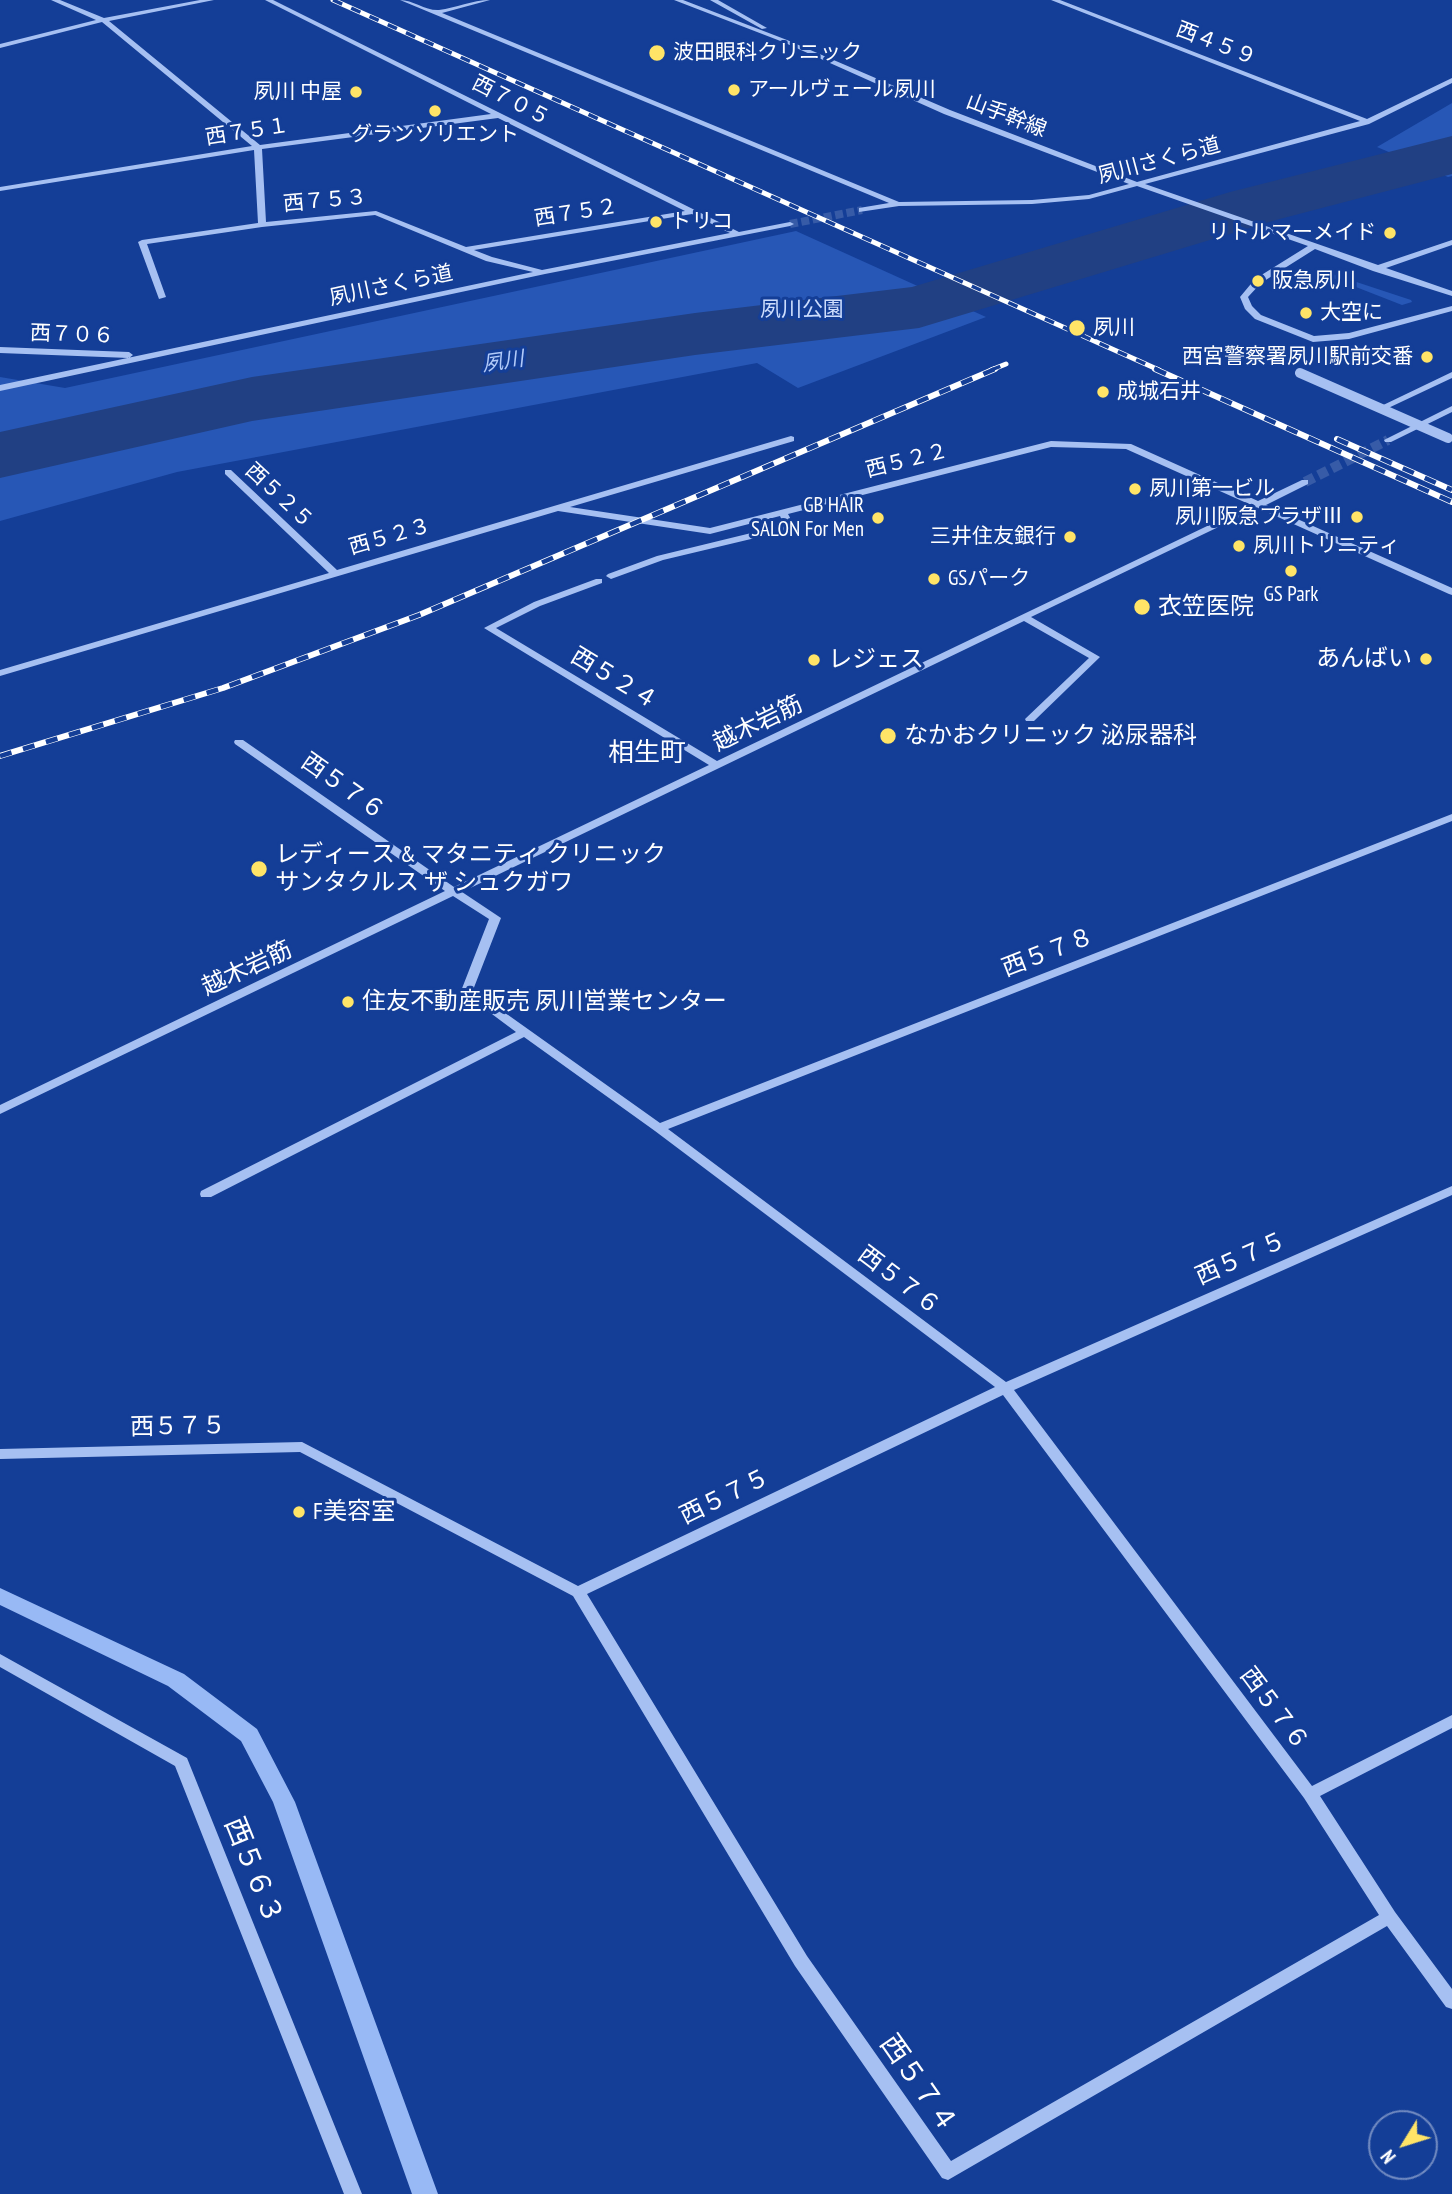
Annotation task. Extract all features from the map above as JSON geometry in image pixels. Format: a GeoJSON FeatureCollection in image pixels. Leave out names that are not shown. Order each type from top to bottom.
{"type":"FeatureCollection","features":[{"type":"Feature","properties":{"kind":"street"},"geometry":{"type":"LineString","coordinates":[[54,0],[103,20],[258,147]]}},
{"type":"Feature","properties":{"kind":"street"},"geometry":{"type":"LineString","coordinates":[[0,46],[103,20],[211,0]]}},
{"type":"Feature","properties":{"kind":"street","name":"西７０５"},"geometry":{"type":"LineString","coordinates":[[268,0],[737,234]]}},
{"type":"Feature","properties":{"kind":"street"},"geometry":{"type":"LineString","coordinates":[[403,0],[899,204]]}},
{"type":"Feature","properties":{"kind":"street"},"geometry":{"type":"LineString","coordinates":[[435,13],[487,0]]}},
{"type":"Feature","properties":{"kind":"street","name":"山手幹線"},"geometry":{"type":"LineString","coordinates":[[677,0],[785,41],[947,112],[1138,186]]}},
{"type":"Feature","properties":{"kind":"street","name":"山手幹線"},"geometry":{"type":"LineString","coordinates":[[713,0],[785,41]]}},
{"type":"Feature","properties":{"kind":"street","name":"西４５９"},"geometry":{"type":"LineString","coordinates":[[1054,0],[1366,122]]}},
{"type":"Feature","properties":{"kind":"street","name":"夙川さくら道"},"geometry":{"type":"LineString","coordinates":[[862,210],[899,204],[1032,202],[1089,197],[1138,186],[1366,122],[1452,80]]}},
{"type":"Feature","properties":{"kind":"street","name":"西７５１"},"geometry":{"type":"LineString","coordinates":[[0,189],[258,147],[501,115]]}},
{"type":"Feature","properties":{"kind":"street","name":"西７５３"},"geometry":{"type":"LineString","coordinates":[[258,147],[262,225],[376,213],[489,259],[545,272]]}},
{"type":"Feature","properties":{"kind":"street"},"geometry":{"type":"LineString","coordinates":[[1138,186],[1452,294]]}},
{"type":"Feature","properties":{"kind":"street","name":"西７５２"},"geometry":{"type":"LineString","coordinates":[[465,249],[692,212]]}},
{"type":"Feature","properties":{"kind":"street","name":"夙川さくら道"},"geometry":{"type":"LineString","coordinates":[[0,388],[37,383],[143,356],[545,272],[790,224]]}},
{"type":"Feature","properties":{"kind":"street"},"geometry":{"type":"LineString","coordinates":[[162,297],[142,242],[262,225]]}},
{"type":"Feature","properties":{"kind":"street"},"geometry":{"type":"LineString","coordinates":[[1376,269],[1452,242]]}},
{"type":"Feature","properties":{"kind":"street"},"geometry":{"type":"LineString","coordinates":[[1313,247],[1258,281],[1244,297],[1248,307],[1258,317],[1313,339],[1349,336],[1452,308]]}},
{"type":"Feature","properties":{"kind":"street","name":"西７０６"},"geometry":{"type":"LineString","coordinates":[[0,350],[143,356]]}},
{"type":"Feature","properties":{"kind":"street"},"geometry":{"type":"LineString","coordinates":[[1300,373],[1451,438]]}},
{"type":"Feature","properties":{"kind":"street"},"geometry":{"type":"LineString","coordinates":[[1381,408],[1452,375]]}},
{"type":"Feature","properties":{"kind":"street"},"geometry":{"type":"LineString","coordinates":[[1388,440],[1452,409]]}},
{"type":"Feature","properties":{"kind":"street","name":"西５２３"},"geometry":{"type":"LineString","coordinates":[[0,673],[791,439]]}},
{"type":"Feature","properties":{"kind":"street","name":"西５２２"},"geometry":{"type":"LineString","coordinates":[[557,508],[710,531],[1051,444],[1128,446],[1452,592]]}},
{"type":"Feature","properties":{"kind":"street","name":"西５２５"},"geometry":{"type":"LineString","coordinates":[[228,472],[336,573]]}},
{"type":"Feature","properties":{"kind":"street","name":"越木岩筋"},"geometry":{"type":"LineString","coordinates":[[0,1110],[455,894],[1305,482]]}},
{"type":"Feature","properties":{"kind":"street"},"geometry":{"type":"LineString","coordinates":[[611,576],[660,558],[790,527],[782,512]]}},
{"type":"Feature","properties":{"kind":"street","name":"西５２４"},"geometry":{"type":"LineString","coordinates":[[599,581],[537,604],[489,628],[718,766]]}},
{"type":"Feature","properties":{"kind":"street"},"geometry":{"type":"LineString","coordinates":[[1025,618],[1095,657],[1030,719]]}},
{"type":"Feature","properties":{"kind":"street","name":"西５７６"},"geometry":{"type":"LineString","coordinates":[[239,742],[455,894],[495,918],[467,991],[659,1128],[1005,1388],[1310,1794],[1389,1917],[1452,2002]]}},
{"type":"Feature","properties":{"kind":"street","name":"西５７８"},"geometry":{"type":"LineString","coordinates":[[659,1128],[1452,817]]}},
{"type":"Feature","properties":{"kind":"street"},"geometry":{"type":"LineString","coordinates":[[206,1194],[525,1032]]}},
{"type":"Feature","properties":{"kind":"street","name":"西５７５"},"geometry":{"type":"LineString","coordinates":[[0,1454],[302,1447],[578,1592],[1005,1388],[1452,1190]]}},
{"type":"Feature","properties":{"kind":"street","name":"西５７４"},"geometry":{"type":"LineString","coordinates":[[578,1592],[801,1961],[948,2172],[1389,1917]]}},
{"type":"Feature","properties":{"kind":"street","name":"西５６３"},"geometry":{"type":"LineString","coordinates":[[0,1660],[181,1762],[347,2192]]}},
{"type":"Feature","properties":{"kind":"street"},"geometry":{"type":"LineString","coordinates":[[1310,1794],[1452,1721]]}},
{"type":"Feature","properties":{"kind":"green space"},"geometry":{"type":"Polygon","coordinates":[[[1452,103],[1452,176],[1448,177],[1377,147],[1452,103]]]}},
{"type":"Feature","properties":{"kind":"green space","name":"夙川公園"},"geometry":{"type":"Polygon","coordinates":[[[796,231],[986,317],[798,388],[757,363],[177,472],[0,521],[0,377],[65,388],[796,231]]]}},
{"type":"Feature","properties":{"kind":"green space"},"geometry":{"type":"Polygon","coordinates":[[[1317,269],[1412,302],[1402,305],[1315,271],[1317,269]]]}},
{"type":"Feature","properties":{"kind":"waterway","name":"夙川"},"geometry":{"type":"LineString","coordinates":[[0,455],[252,399],[695,334],[919,307],[1253,206],[1452,155]]}},
{"type":"Feature","properties":{"kind":"waterway"},"geometry":{"type":"LineString","coordinates":[[0,1596],[176,1680],[249,1735],[284,1802],[425,2194]]}},
{"type":"Feature","properties":{"kind":"tunnel"},"geometry":{"type":"LineString","coordinates":[[790,224],[862,210]]}},
{"type":"Feature","properties":{"kind":"tunnel"},"geometry":{"type":"LineString","coordinates":[[1305,482],[1388,440]]}},
{"type":"Feature","properties":{"kind":"railway"},"geometry":{"type":"LineString","coordinates":[[333,0],[1159,370]]}},
{"type":"Feature","properties":{"kind":"railway"},"geometry":{"type":"LineString","coordinates":[[991,370],[1006,364]]}},
{"type":"Feature","properties":{"kind":"railway"},"geometry":{"type":"LineString","coordinates":[[0,756],[223,688],[419,615],[995,369]]}},
{"type":"Feature","properties":{"kind":"railway"},"geometry":{"type":"LineString","coordinates":[[1155,369],[1452,502]]}},
{"type":"Feature","properties":{"kind":"railway"},"geometry":{"type":"LineString","coordinates":[[1337,439],[1452,490]]}},
{"type":"Feature","properties":{"kind":"place","name":"波田眼科クリニック"},"geometry":{"type":"Point","coordinates":[657,53]}},
{"type":"Feature","properties":{"kind":"place","name":"アールヴェール夙川"},"geometry":{"type":"Point","coordinates":[734,90]}},
{"type":"Feature","properties":{"kind":"place","name":"夙川 中屋"},"geometry":{"type":"Point","coordinates":[356,92]}},
{"type":"Feature","properties":{"kind":"place","name":"グランソリエント"},"geometry":{"type":"Point","coordinates":[435,111]}},
{"type":"Feature","properties":{"kind":"place","name":"トリコ"},"geometry":{"type":"Point","coordinates":[656,222]}},
{"type":"Feature","properties":{"kind":"place","name":"リトルマーメイド"},"geometry":{"type":"Point","coordinates":[1390,233]}},
{"type":"Feature","properties":{"kind":"place","name":"阪急夙川"},"geometry":{"type":"Point","coordinates":[1258,281]}},
{"type":"Feature","properties":{"kind":"place","name":"大空に"},"geometry":{"type":"Point","coordinates":[1306,313]}},
{"type":"Feature","properties":{"kind":"place","name":"夙川"},"geometry":{"type":"Point","coordinates":[1077,328]}},
{"type":"Feature","properties":{"kind":"place","name":"西宮警察署夙川駅前交番"},"geometry":{"type":"Point","coordinates":[1427,357]}},
{"type":"Feature","properties":{"kind":"place","name":"成城石井"},"geometry":{"type":"Point","coordinates":[1103,392]}},
{"type":"Feature","properties":{"kind":"place","name":"夙川第一ビル"},"geometry":{"type":"Point","coordinates":[1135,489]}},
{"type":"Feature","properties":{"kind":"place","name":"夙川阪急プラザⅢ"},"geometry":{"type":"Point","coordinates":[1357,517]}},
{"type":"Feature","properties":{"kind":"place","name":"GB HAIR SALON For Men"},"geometry":{"type":"Point","coordinates":[878,518]}},
{"type":"Feature","properties":{"kind":"place","name":"三井住友銀行"},"geometry":{"type":"Point","coordinates":[1070,537]}},
{"type":"Feature","properties":{"kind":"place","name":"夙川トリニティ"},"geometry":{"type":"Point","coordinates":[1239,546]}},
{"type":"Feature","properties":{"kind":"place","name":"GS Park"},"geometry":{"type":"Point","coordinates":[1291,571]}},
{"type":"Feature","properties":{"kind":"place","name":"GSパーク"},"geometry":{"type":"Point","coordinates":[934,579]}},
{"type":"Feature","properties":{"kind":"place","name":"衣笠医院"},"geometry":{"type":"Point","coordinates":[1142,607]}},
{"type":"Feature","properties":{"kind":"place","name":"あんばい"},"geometry":{"type":"Point","coordinates":[1426,659]}},
{"type":"Feature","properties":{"kind":"place","name":"レジェス"},"geometry":{"type":"Point","coordinates":[814,660]}},
{"type":"Feature","properties":{"kind":"place","name":"なかおクリニック 泌尿器科"},"geometry":{"type":"Point","coordinates":[888,736]}},
{"type":"Feature","properties":{"kind":"place","name":"レディース & マタニティ クリニック サンタクルス ザ シュクガワ"},"geometry":{"type":"Point","coordinates":[259,869]}},
{"type":"Feature","properties":{"kind":"place","name":"住友不動産販売 夙川営業センター"},"geometry":{"type":"Point","coordinates":[348,1002]}},
{"type":"Feature","properties":{"kind":"place","name":"F美容室"},"geometry":{"type":"Point","coordinates":[299,1512]}},
{"type":"Feature","properties":{"kind":"district","name":"相生町"},"geometry":{"type":"Point","coordinates":[647,754]}}]}
